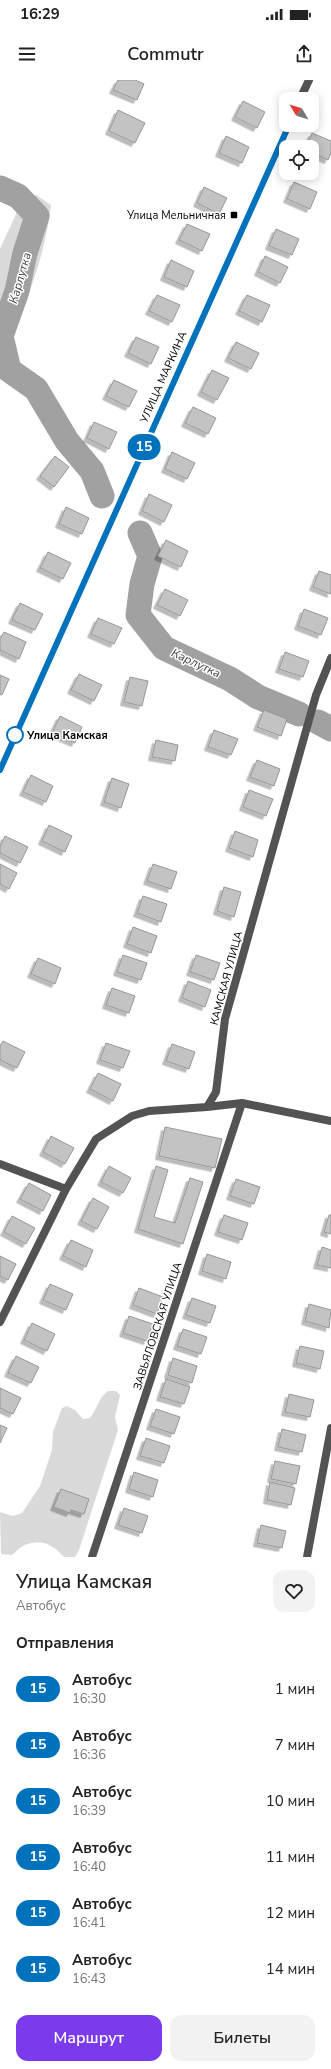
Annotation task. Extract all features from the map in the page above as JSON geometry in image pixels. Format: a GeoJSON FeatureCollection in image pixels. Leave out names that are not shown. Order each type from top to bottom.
{"type":"FeatureCollection","features":[{"type":"Feature","properties":{"kind":"street"},"geometry":{"type":"LineString","coordinates":[[303,92],[309,80]]}},
{"type":"Feature","properties":{"kind":"street","name":"УЛИЦА МАРКИНА"},"geometry":{"type":"LineString","coordinates":[[0,770],[286,132]]}},
{"type":"Feature","properties":{"kind":"street","name":"КАМСКАЯ УЛИЦА"},"geometry":{"type":"LineString","coordinates":[[207,1107],[216,1092],[225,1019],[309,716],[331,658]]}},
{"type":"Feature","properties":{"kind":"street"},"geometry":{"type":"LineString","coordinates":[[0,1322],[66,1189],[96,1140],[132,1116],[149,1111],[242,1103],[331,1121]]}},
{"type":"Feature","properties":{"kind":"street","name":"ЗАВЬЯЛОВСКАЯ УЛИЦА"},"geometry":{"type":"LineString","coordinates":[[92,1557],[242,1103]]}},
{"type":"Feature","properties":{"kind":"street"},"geometry":{"type":"LineString","coordinates":[[0,1164],[66,1189]]}},
{"type":"Feature","properties":{"kind":"street"},"geometry":{"type":"LineString","coordinates":[[307,1557],[331,1428]]}},
{"type":"Feature","properties":{"kind":"shaded area"},"geometry":{"type":"Polygon","coordinates":[[[36,195],[51,205],[44,245],[25,305],[0,361],[0,249],[21,203],[36,195]]]}},
{"type":"Feature","properties":{"kind":"shaded area"},"geometry":{"type":"Polygon","coordinates":[[[108,1391],[116,1391],[120,1395],[115,1417],[118,1430],[79,1550],[75,1557],[64,1557],[51,1546],[37,1542],[23,1546],[12,1555],[1,1554],[0,1512],[13,1516],[22,1513],[40,1486],[52,1450],[53,1432],[62,1408],[67,1406],[75,1410],[83,1419],[90,1418],[102,1396],[108,1391]]]}},
{"type":"Feature","properties":{"kind":"building"},"geometry":{"type":"Polygon","coordinates":[[[118,80],[135,80],[144,84],[137,100],[113,90],[118,80]]]}},
{"type":"Feature","properties":{"kind":"building"},"geometry":{"type":"Polygon","coordinates":[[[243,101],[265,112],[257,128],[235,117],[243,101]]]}},
{"type":"Feature","properties":{"kind":"building"},"geometry":{"type":"Polygon","coordinates":[[[118,110],[145,123],[135,143],[109,131],[118,110]]]}},
{"type":"Feature","properties":{"kind":"building"},"geometry":{"type":"Polygon","coordinates":[[[312,133],[331,141],[331,153],[328,160],[319,156],[319,140],[309,140],[312,133]]]}},
{"type":"Feature","properties":{"kind":"building"},"geometry":{"type":"Polygon","coordinates":[[[226,136],[249,147],[242,163],[219,153],[226,136]]]}},
{"type":"Feature","properties":{"kind":"building"},"geometry":{"type":"Polygon","coordinates":[[[294,182],[317,192],[310,209],[287,199],[294,182]]]}},
{"type":"Feature","properties":{"kind":"building"},"geometry":{"type":"Polygon","coordinates":[[[204,187],[227,198],[219,214],[197,203],[204,187]]]}},
{"type":"Feature","properties":{"kind":"building"},"geometry":{"type":"Polygon","coordinates":[[[187,224],[210,234],[202,251],[179,240],[187,224]]]}},
{"type":"Feature","properties":{"kind":"building"},"geometry":{"type":"Polygon","coordinates":[[[276,229],[299,239],[292,255],[269,246],[276,229]]]}},
{"type":"Feature","properties":{"kind":"building"},"geometry":{"type":"Polygon","coordinates":[[[265,256],[288,267],[280,283],[258,272],[265,256]]]}},
{"type":"Feature","properties":{"kind":"building"},"geometry":{"type":"Polygon","coordinates":[[[171,260],[194,271],[187,287],[164,277],[171,260]]]}},
{"type":"Feature","properties":{"kind":"building"},"geometry":{"type":"Polygon","coordinates":[[[157,295],[180,305],[172,322],[149,311],[157,295]]]}},
{"type":"Feature","properties":{"kind":"building"},"geometry":{"type":"Polygon","coordinates":[[[247,295],[270,305],[262,322],[239,311],[247,295]]]}},
{"type":"Feature","properties":{"kind":"building"},"geometry":{"type":"Polygon","coordinates":[[[136,337],[159,347],[151,364],[128,353],[136,337]]]}},
{"type":"Feature","properties":{"kind":"building"},"geometry":{"type":"Polygon","coordinates":[[[236,342],[259,353],[251,369],[228,358],[236,342]]]}},
{"type":"Feature","properties":{"kind":"building"},"geometry":{"type":"Polygon","coordinates":[[[212,370],[229,378],[217,400],[201,392],[212,370]]]}},
{"type":"Feature","properties":{"kind":"building"},"geometry":{"type":"Polygon","coordinates":[[[114,380],[137,391],[129,407],[106,396],[114,380]]]}},
{"type":"Feature","properties":{"kind":"building"},"geometry":{"type":"Polygon","coordinates":[[[193,407],[216,418],[208,434],[185,423],[193,407]]]}},
{"type":"Feature","properties":{"kind":"building"},"geometry":{"type":"Polygon","coordinates":[[[94,422],[117,432],[109,449],[87,438],[94,422]]]}},
{"type":"Feature","properties":{"kind":"building"},"geometry":{"type":"Polygon","coordinates":[[[172,452],[195,463],[187,479],[165,469],[172,452]]]}},
{"type":"Feature","properties":{"kind":"building"},"geometry":{"type":"Polygon","coordinates":[[[55,456],[69,467],[54,487],[40,476],[55,456]]]}},
{"type":"Feature","properties":{"kind":"building"},"geometry":{"type":"Polygon","coordinates":[[[149,494],[172,505],[164,522],[142,511],[149,494]]]}},
{"type":"Feature","properties":{"kind":"building"},"geometry":{"type":"Polygon","coordinates":[[[66,507],[89,518],[82,534],[59,524],[66,507]]]}},
{"type":"Feature","properties":{"kind":"building"},"geometry":{"type":"Polygon","coordinates":[[[166,540],[188,551],[181,567],[158,556],[166,540]]]}},
{"type":"Feature","properties":{"kind":"building"},"geometry":{"type":"Polygon","coordinates":[[[48,552],[71,563],[63,579],[40,568],[48,552]]]}},
{"type":"Feature","properties":{"kind":"building"},"geometry":{"type":"Polygon","coordinates":[[[319,571],[331,575],[331,594],[313,587],[319,571]]]}},
{"type":"Feature","properties":{"kind":"building"},"geometry":{"type":"Polygon","coordinates":[[[165,589],[188,600],[180,616],[157,605],[165,589]]]}},
{"type":"Feature","properties":{"kind":"building"},"geometry":{"type":"Polygon","coordinates":[[[20,603],[43,614],[35,630],[12,620],[20,603]]]}},
{"type":"Feature","properties":{"kind":"building"},"geometry":{"type":"Polygon","coordinates":[[[304,609],[328,618],[321,635],[298,626],[304,609]]]}},
{"type":"Feature","properties":{"kind":"building"},"geometry":{"type":"Polygon","coordinates":[[[98,618],[122,628],[114,644],[91,634],[98,618]]]}},
{"type":"Feature","properties":{"kind":"building"},"geometry":{"type":"Polygon","coordinates":[[[4,632],[26,642],[19,659],[0,650],[0,639],[4,632]]]}},
{"type":"Feature","properties":{"kind":"building"},"geometry":{"type":"Polygon","coordinates":[[[285,652],[309,661],[303,677],[279,669],[285,652]]]}},
{"type":"Feature","properties":{"kind":"building"},"geometry":{"type":"Polygon","coordinates":[[[79,674],[102,685],[94,701],[71,690],[79,674]]]}},
{"type":"Feature","properties":{"kind":"building"},"geometry":{"type":"Polygon","coordinates":[[[0,675],[9,679],[2,695],[0,694],[0,675]]]}},
{"type":"Feature","properties":{"kind":"building"},"geometry":{"type":"Polygon","coordinates":[[[130,677],[148,681],[142,706],[124,702],[130,677]]]}},
{"type":"Feature","properties":{"kind":"building"},"geometry":{"type":"Polygon","coordinates":[[[264,710],[287,719],[281,736],[257,727],[264,710]]]}},
{"type":"Feature","properties":{"kind":"building"},"geometry":{"type":"Polygon","coordinates":[[[60,716],[82,727],[75,743],[52,733],[60,716]]]}},
{"type":"Feature","properties":{"kind":"building"},"geometry":{"type":"Polygon","coordinates":[[[214,730],[238,739],[231,755],[208,747],[214,730]]]}},
{"type":"Feature","properties":{"kind":"building"},"geometry":{"type":"Polygon","coordinates":[[[156,740],[178,745],[175,761],[152,757],[156,740]]]}},
{"type":"Feature","properties":{"kind":"building"},"geometry":{"type":"Polygon","coordinates":[[[257,760],[280,769],[274,786],[250,777],[257,760]]]}},
{"type":"Feature","properties":{"kind":"building"},"geometry":{"type":"Polygon","coordinates":[[[31,775],[53,786],[46,802],[23,792],[31,775]]]}},
{"type":"Feature","properties":{"kind":"building"},"geometry":{"type":"Polygon","coordinates":[[[112,778],[129,784],[121,808],[104,802],[112,778]]]}},
{"type":"Feature","properties":{"kind":"building"},"geometry":{"type":"Polygon","coordinates":[[[249,790],[273,799],[266,816],[243,807],[249,790]]]}},
{"type":"Feature","properties":{"kind":"building"},"geometry":{"type":"Polygon","coordinates":[[[49,825],[72,836],[65,852],[42,841],[49,825]]]}},
{"type":"Feature","properties":{"kind":"building"},"geometry":{"type":"Polygon","coordinates":[[[235,831],[258,840],[253,857],[229,848],[235,831]]]}},
{"type":"Feature","properties":{"kind":"building"},"geometry":{"type":"Polygon","coordinates":[[[5,836],[28,847],[20,863],[0,853],[0,847],[5,836]]]}},
{"type":"Feature","properties":{"kind":"building"},"geometry":{"type":"Polygon","coordinates":[[[0,864],[17,873],[9,889],[0,884],[0,864]]]}},
{"type":"Feature","properties":{"kind":"building"},"geometry":{"type":"Polygon","coordinates":[[[153,864],[177,872],[171,889],[147,881],[153,864]]]}},
{"type":"Feature","properties":{"kind":"building"},"geometry":{"type":"Polygon","coordinates":[[[224,887],[241,892],[234,917],[217,911],[224,887]]]}},
{"type":"Feature","properties":{"kind":"building"},"geometry":{"type":"Polygon","coordinates":[[[143,896],[167,904],[161,922],[137,913],[143,896]]]}},
{"type":"Feature","properties":{"kind":"building"},"geometry":{"type":"Polygon","coordinates":[[[133,927],[157,936],[151,953],[127,944],[133,927]]]}},
{"type":"Feature","properties":{"kind":"building"},"geometry":{"type":"Polygon","coordinates":[[[123,955],[147,963],[141,980],[117,972],[123,955]]]}},
{"type":"Feature","properties":{"kind":"building"},"geometry":{"type":"Polygon","coordinates":[[[196,955],[220,963],[214,980],[190,972],[196,955]]]}},
{"type":"Feature","properties":{"kind":"building"},"geometry":{"type":"Polygon","coordinates":[[[38,958],[61,968],[55,984],[31,974],[38,958]]]}},
{"type":"Feature","properties":{"kind":"building"},"geometry":{"type":"Polygon","coordinates":[[[188,981],[211,990],[205,1007],[182,998],[188,981]]]}},
{"type":"Feature","properties":{"kind":"building"},"geometry":{"type":"Polygon","coordinates":[[[112,988],[135,996],[129,1013],[106,1005],[112,988]]]}},
{"type":"Feature","properties":{"kind":"building"},"geometry":{"type":"Polygon","coordinates":[[[3,1041],[25,1052],[17,1068],[0,1060],[0,1046],[3,1041]]]}},
{"type":"Feature","properties":{"kind":"building"},"geometry":{"type":"Polygon","coordinates":[[[106,1043],[130,1051],[123,1068],[100,1060],[106,1043]]]}},
{"type":"Feature","properties":{"kind":"building"},"geometry":{"type":"Polygon","coordinates":[[[172,1044],[195,1052],[189,1069],[166,1061],[172,1044]]]}},
{"type":"Feature","properties":{"kind":"building"},"geometry":{"type":"Polygon","coordinates":[[[98,1073],[121,1084],[113,1101],[90,1089],[98,1073]]]}},
{"type":"Feature","properties":{"kind":"building"},"geometry":{"type":"Polygon","coordinates":[[[165,1127],[222,1139],[215,1168],[159,1156],[165,1127]]]}},
{"type":"Feature","properties":{"kind":"building"},"geometry":{"type":"Polygon","coordinates":[[[51,1136],[74,1148],[65,1164],[43,1152],[51,1136]]]}},
{"type":"Feature","properties":{"kind":"building"},"geometry":{"type":"Polygon","coordinates":[[[109,1166],[131,1178],[123,1193],[101,1182],[109,1166]]]}},
{"type":"Feature","properties":{"kind":"building"},"geometry":{"type":"Polygon","coordinates":[[[156,1166],[168,1170],[154,1217],[175,1223],[190,1178],[203,1182],[183,1244],[138,1229],[156,1166]]]}},
{"type":"Feature","properties":{"kind":"building"},"geometry":{"type":"Polygon","coordinates":[[[236,1179],[260,1187],[254,1204],[230,1196],[236,1179]]]}},
{"type":"Feature","properties":{"kind":"building"},"geometry":{"type":"Polygon","coordinates":[[[29,1183],[51,1195],[43,1211],[20,1199],[29,1183]]]}},
{"type":"Feature","properties":{"kind":"building"},"geometry":{"type":"Polygon","coordinates":[[[93,1198],[109,1207],[97,1229],[81,1221],[93,1198]]]}},
{"type":"Feature","properties":{"kind":"building"},"geometry":{"type":"Polygon","coordinates":[[[224,1215],[248,1223],[242,1240],[218,1232],[224,1215]]]}},
{"type":"Feature","properties":{"kind":"building"},"geometry":{"type":"Polygon","coordinates":[[[329,1215],[331,1215],[331,1234],[324,1232],[329,1215]]]}},
{"type":"Feature","properties":{"kind":"building"},"geometry":{"type":"Polygon","coordinates":[[[12,1216],[35,1228],[26,1244],[4,1232],[12,1216]]]}},
{"type":"Feature","properties":{"kind":"building"},"geometry":{"type":"Polygon","coordinates":[[[71,1240],[93,1250],[86,1267],[63,1256],[71,1240]]]}},
{"type":"Feature","properties":{"kind":"building"},"geometry":{"type":"Polygon","coordinates":[[[322,1247],[331,1250],[331,1268],[317,1265],[322,1247]]]}},
{"type":"Feature","properties":{"kind":"building"},"geometry":{"type":"Polygon","coordinates":[[[207,1254],[231,1262],[226,1279],[202,1271],[207,1254]]]}},
{"type":"Feature","properties":{"kind":"building"},"geometry":{"type":"Polygon","coordinates":[[[0,1256],[16,1264],[8,1280],[0,1276],[0,1256]]]}},
{"type":"Feature","properties":{"kind":"building"},"geometry":{"type":"Polygon","coordinates":[[[50,1284],[73,1294],[66,1310],[43,1300],[50,1284]]]}},
{"type":"Feature","properties":{"kind":"building"},"geometry":{"type":"Polygon","coordinates":[[[139,1288],[163,1297],[157,1314],[133,1305],[139,1288]]]}},
{"type":"Feature","properties":{"kind":"building"},"geometry":{"type":"Polygon","coordinates":[[[192,1298],[216,1306],[210,1323],[186,1315],[192,1298]]]}},
{"type":"Feature","properties":{"kind":"building"},"geometry":{"type":"Polygon","coordinates":[[[309,1304],[331,1310],[329,1328],[305,1321],[309,1304]]]}},
{"type":"Feature","properties":{"kind":"building"},"geometry":{"type":"Polygon","coordinates":[[[129,1316],[153,1324],[147,1341],[123,1333],[129,1316]]]}},
{"type":"Feature","properties":{"kind":"building"},"geometry":{"type":"Polygon","coordinates":[[[32,1323],[55,1334],[47,1351],[24,1340],[32,1323]]]}},
{"type":"Feature","properties":{"kind":"building"},"geometry":{"type":"Polygon","coordinates":[[[183,1329],[207,1337],[201,1354],[177,1346],[183,1329]]]}},
{"type":"Feature","properties":{"kind":"building"},"geometry":{"type":"Polygon","coordinates":[[[300,1346],[324,1351],[320,1369],[296,1363],[300,1346]]]}},
{"type":"Feature","properties":{"kind":"building"},"geometry":{"type":"Polygon","coordinates":[[[16,1356],[39,1367],[31,1383],[8,1373],[16,1356]]]}},
{"type":"Feature","properties":{"kind":"building"},"geometry":{"type":"Polygon","coordinates":[[[173,1358],[197,1366],[192,1383],[168,1375],[173,1358]]]}},
{"type":"Feature","properties":{"kind":"building"},"geometry":{"type":"Polygon","coordinates":[[[166,1379],[190,1387],[184,1404],[160,1397],[166,1379]]]}},
{"type":"Feature","properties":{"kind":"building"},"geometry":{"type":"Polygon","coordinates":[[[0,1388],[21,1398],[13,1414],[0,1408],[0,1388]]]}},
{"type":"Feature","properties":{"kind":"building"},"geometry":{"type":"Polygon","coordinates":[[[289,1394],[314,1400],[310,1417],[285,1412],[289,1394]]]}},
{"type":"Feature","properties":{"kind":"building"},"geometry":{"type":"Polygon","coordinates":[[[156,1409],[180,1417],[174,1434],[150,1426],[156,1409]]]}},
{"type":"Feature","properties":{"kind":"building"},"geometry":{"type":"Polygon","coordinates":[[[0,1425],[7,1428],[0,1443],[0,1425]]]}},
{"type":"Feature","properties":{"kind":"building"},"geometry":{"type":"Polygon","coordinates":[[[282,1429],[306,1435],[302,1452],[278,1447],[282,1429]]]}},
{"type":"Feature","properties":{"kind":"building"},"geometry":{"type":"Polygon","coordinates":[[[146,1438],[170,1446],[164,1463],[140,1456],[146,1438]]]}},
{"type":"Feature","properties":{"kind":"building"},"geometry":{"type":"Polygon","coordinates":[[[275,1461],[300,1466],[296,1484],[271,1479],[275,1461]]]}},
{"type":"Feature","properties":{"kind":"building"},"geometry":{"type":"Polygon","coordinates":[[[134,1472],[158,1480],[153,1497],[129,1489],[134,1472]]]}},
{"type":"Feature","properties":{"kind":"building"},"geometry":{"type":"Polygon","coordinates":[[[270,1482],[295,1488],[291,1505],[267,1500],[270,1482]]]}},
{"type":"Feature","properties":{"kind":"building"},"geometry":{"type":"Polygon","coordinates":[[[61,1489],[89,1499],[84,1514],[71,1510],[70,1513],[54,1507],[61,1489]]]}},
{"type":"Feature","properties":{"kind":"building"},"geometry":{"type":"Polygon","coordinates":[[[124,1508],[148,1516],[142,1533],[118,1525],[124,1508]]]}},
{"type":"Feature","properties":{"kind":"building"},"geometry":{"type":"Polygon","coordinates":[[[261,1525],[286,1531],[282,1548],[257,1543],[261,1525]]]}},
{"type":"Feature","properties":{"kind":"waterway","name":"Карлутка"},"geometry":{"type":"LineString","coordinates":[[0,188],[18,196],[37,216],[25,253],[17,291],[1,336],[9,370],[36,389],[67,441],[92,471],[102,496]]}},
{"type":"Feature","properties":{"kind":"waterway","name":"Карлутка"},"geometry":{"type":"LineString","coordinates":[[140,533],[150,556],[142,584],[138,615],[164,648],[230,679],[258,697],[299,714]]}},
{"type":"Feature","properties":{"kind":"waterway","name":"Карлутка"},"geometry":{"type":"LineString","coordinates":[[318,722],[331,729]]}},
{"type":"Feature","properties":{"kind":"bus line","name":"15"},"geometry":{"type":"LineString","coordinates":[[0,770],[286,132]]}},
{"type":"Feature","properties":{"kind":"place","name":"Улица Мельничная"},"geometry":{"type":"Point","coordinates":[234,215]}},
{"type":"Feature","properties":{"kind":"place","name":"Улица Камская"},"geometry":{"type":"Point","coordinates":[15,735]}}]}
